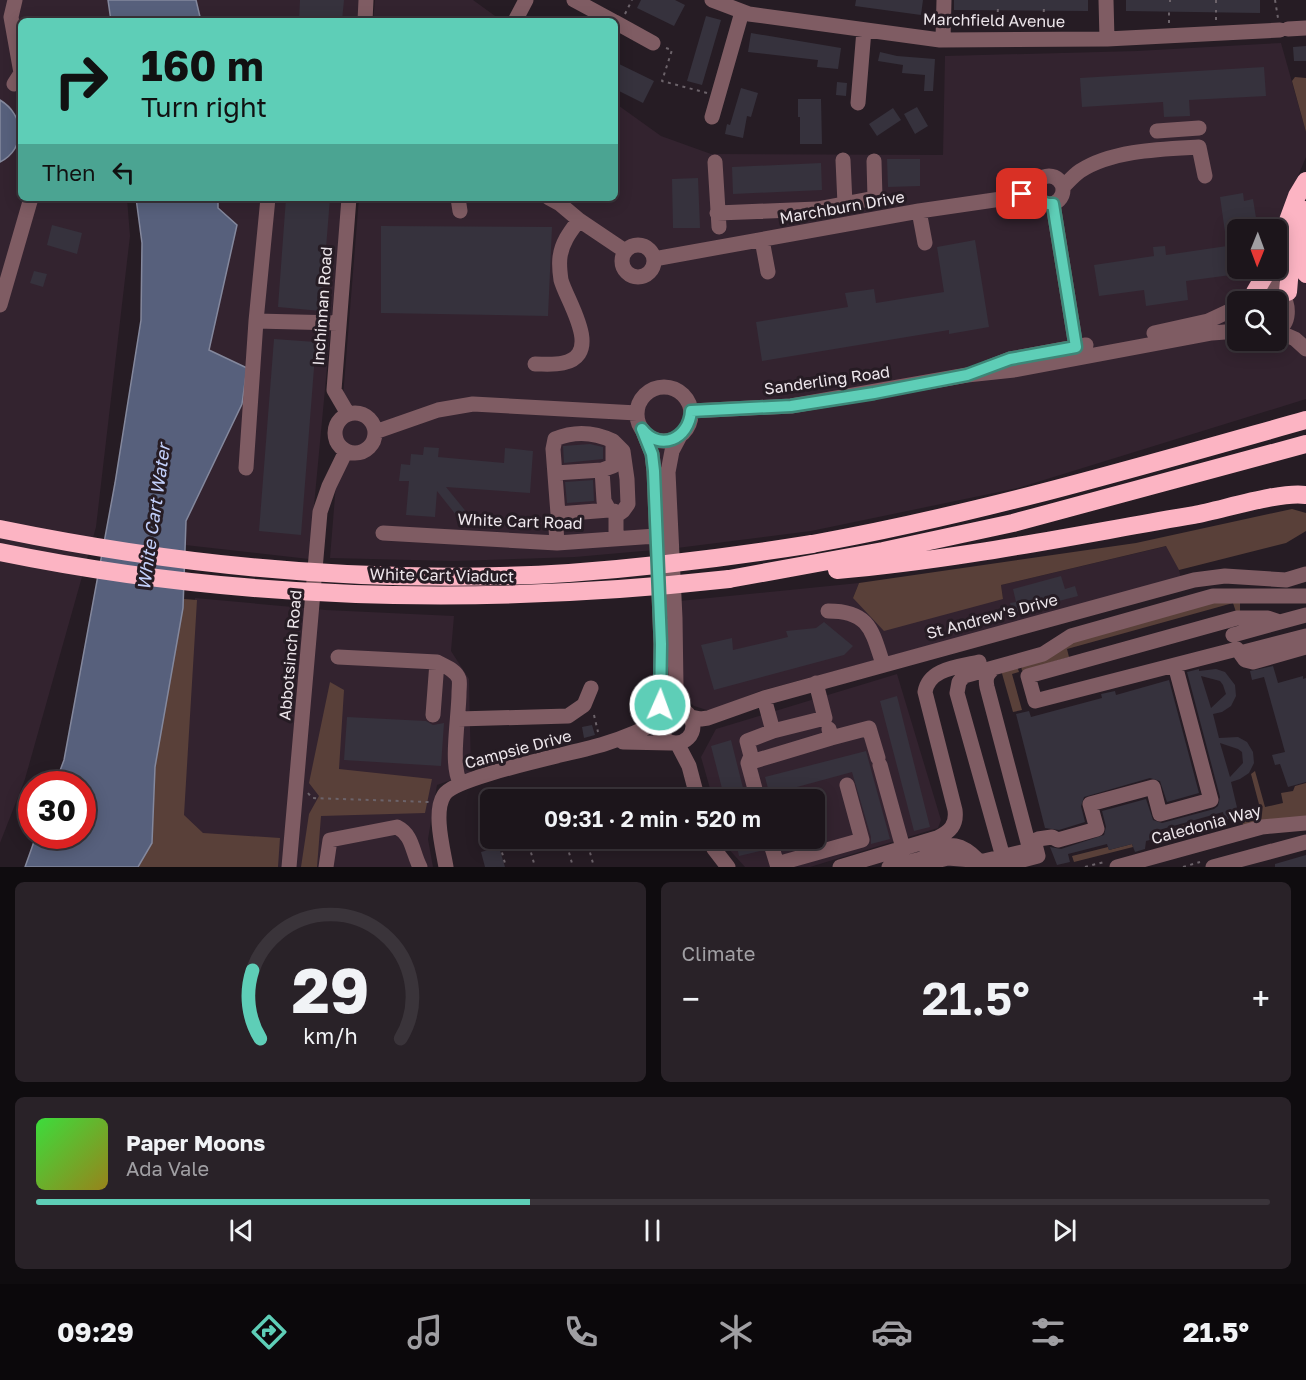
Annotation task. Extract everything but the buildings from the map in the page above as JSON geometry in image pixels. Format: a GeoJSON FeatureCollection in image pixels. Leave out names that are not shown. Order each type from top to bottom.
{"type":"FeatureCollection","features":[{"type":"Feature","properties":{"kind":"highway"},"geometry":{"type":"LineString","coordinates":[[1287,223],[1297,196],[1306,182]]}},
{"type":"Feature","properties":{"kind":"highway"},"geometry":{"type":"LineString","coordinates":[[1306,210],[1302,249],[1306,274]]}},
{"type":"Feature","properties":{"kind":"highway"},"geometry":{"type":"LineString","coordinates":[[1294,300],[1291,256],[1306,210]]}},
{"type":"Feature","properties":{"kind":"highway"},"geometry":{"type":"LineString","coordinates":[[1285,421],[1306,408]]}},
{"type":"Feature","properties":{"kind":"highway"},"geometry":{"type":"LineString","coordinates":[[1285,421],[1306,420]]}},
{"type":"Feature","properties":{"kind":"highway","name":"White Cart Viaduct"},"geometry":{"type":"LineString","coordinates":[[0,529],[91,546],[296,571],[409,576],[523,574],[637,568],[752,554],[932,521],[1117,474],[1285,421]]}},
{"type":"Feature","properties":{"kind":"highway"},"geometry":{"type":"LineString","coordinates":[[884,558],[1300,446]]}},
{"type":"Feature","properties":{"kind":"highway"},"geometry":{"type":"LineString","coordinates":[[884,558],[1217,511],[1293,495],[1306,495]]}},
{"type":"Feature","properties":{"kind":"highway","name":"White Cart Viaduct"},"geometry":{"type":"LineString","coordinates":[[0,552],[135,575],[243,587],[339,593],[524,595],[596,592],[729,579],[884,558]]}},
{"type":"Feature","properties":{"kind":"street"},"geometry":{"type":"LineString","coordinates":[[15,0],[11,17],[18,56]]}},
{"type":"Feature","properties":{"kind":"street"},"geometry":{"type":"LineString","coordinates":[[364,18],[366,0]]}},
{"type":"Feature","properties":{"kind":"street"},"geometry":{"type":"LineString","coordinates":[[517,18],[526,0]]}},
{"type":"Feature","properties":{"kind":"street"},"geometry":{"type":"LineString","coordinates":[[574,0],[606,18]]}},
{"type":"Feature","properties":{"kind":"street","name":"Marchfield Avenue"},"geometry":{"type":"LineString","coordinates":[[712,0],[742,12],[943,40],[1107,39],[1282,26],[1306,28]]}},
{"type":"Feature","properties":{"kind":"street"},"geometry":{"type":"LineString","coordinates":[[943,40],[944,0]]}},
{"type":"Feature","properties":{"kind":"street"},"geometry":{"type":"LineString","coordinates":[[1106,0],[1107,39]]}},
{"type":"Feature","properties":{"kind":"street"},"geometry":{"type":"LineString","coordinates":[[712,117],[742,12]]}},
{"type":"Feature","properties":{"kind":"street"},"geometry":{"type":"LineString","coordinates":[[618,25],[652,43]]}},
{"type":"Feature","properties":{"kind":"street"},"geometry":{"type":"LineString","coordinates":[[858,103],[864,30]]}},
{"type":"Feature","properties":{"kind":"street"},"geometry":{"type":"LineString","coordinates":[[1157,150],[1156,127],[1203,122],[1199,147],[1205,176]]}},
{"type":"Feature","properties":{"kind":"street"},"geometry":{"type":"LineString","coordinates":[[1035,190],[1039,200],[1053,204],[1061,197],[1063,187],[1081,171],[1130,153],[1199,147]]}},
{"type":"Feature","properties":{"kind":"street"},"geometry":{"type":"LineString","coordinates":[[843,160],[845,204]]}},
{"type":"Feature","properties":{"kind":"street"},"geometry":{"type":"LineString","coordinates":[[715,162],[718,220],[817,209],[875,198],[874,161]]}},
{"type":"Feature","properties":{"kind":"street","name":"Marchburn Drive"},"geometry":{"type":"LineString","coordinates":[[654,259],[919,211],[1008,198],[1035,190],[1038,182],[1045,177],[1058,179],[1063,187]]}},
{"type":"Feature","properties":{"kind":"street"},"geometry":{"type":"LineString","coordinates":[[0,305],[30,201]]}},
{"type":"Feature","properties":{"kind":"street"},"geometry":{"type":"LineString","coordinates":[[246,468],[256,321],[268,201]]}},
{"type":"Feature","properties":{"kind":"street","name":"Inchinnan Road"},"geometry":{"type":"LineString","coordinates":[[348,414],[334,390],[349,201]]}},
{"type":"Feature","properties":{"kind":"street"},"geometry":{"type":"LineString","coordinates":[[554,201],[625,251]]}},
{"type":"Feature","properties":{"kind":"street"},"geometry":{"type":"LineString","coordinates":[[1053,204],[1076,347]]}},
{"type":"Feature","properties":{"kind":"street"},"geometry":{"type":"LineString","coordinates":[[817,209],[822,229]]}},
{"type":"Feature","properties":{"kind":"street"},"geometry":{"type":"LineString","coordinates":[[919,211],[925,243]]}},
{"type":"Feature","properties":{"kind":"street"},"geometry":{"type":"LineString","coordinates":[[535,364],[564,363],[574,358],[582,349],[582,336],[572,303],[562,281],[560,268],[560,257],[565,238],[579,220]]}},
{"type":"Feature","properties":{"kind":"street"},"geometry":{"type":"LineString","coordinates":[[762,240],[768,272]]}},
{"type":"Feature","properties":{"kind":"street"},"geometry":{"type":"LineString","coordinates":[[641,245],[651,251],[654,259],[654,265],[648,274],[639,278],[629,275],[622,267],[622,256],[629,247],[641,245]]}},
{"type":"Feature","properties":{"kind":"street"},"geometry":{"type":"LineString","coordinates":[[1258,291],[1261,288],[1276,286],[1282,291]]}},
{"type":"Feature","properties":{"kind":"street"},"geometry":{"type":"LineString","coordinates":[[1287,295],[1294,300],[1296,308],[1291,323],[1287,325]]}},
{"type":"Feature","properties":{"kind":"street","name":"Sanderling Road"},"geometry":{"type":"LineString","coordinates":[[967,375],[1010,359],[1194,325],[1227,313]]}},
{"type":"Feature","properties":{"kind":"street"},"geometry":{"type":"LineString","coordinates":[[256,321],[338,323]]}},
{"type":"Feature","properties":{"kind":"street","name":"Sanderling Road"},"geometry":{"type":"LineString","coordinates":[[691,411],[791,406],[1227,332]]}},
{"type":"Feature","properties":{"kind":"street"},"geometry":{"type":"LineString","coordinates":[[1287,335],[1306,349]]}},
{"type":"Feature","properties":{"kind":"street"},"geometry":{"type":"LineString","coordinates":[[642,429],[651,437],[663,441],[676,438],[689,425],[691,411],[687,399],[682,393],[668,387],[653,389],[642,398],[637,413],[642,429],[652,454],[654,471],[661,644],[659,732],[674,743],[689,766],[695,789]]}},
{"type":"Feature","properties":{"kind":"street"},"geometry":{"type":"LineString","coordinates":[[375,432],[438,410],[473,404],[637,413]]}},
{"type":"Feature","properties":{"kind":"street"},"geometry":{"type":"LineString","coordinates":[[348,414],[366,416],[371,421],[375,432],[370,446],[365,451],[358,453],[346,451],[337,441],[335,433],[340,420],[348,414]]}},
{"type":"Feature","properties":{"kind":"street"},"geometry":{"type":"LineString","coordinates":[[557,543],[558,514],[553,449],[555,439],[564,435],[597,433],[613,441],[623,451],[627,479],[628,504],[623,511],[558,514]]}},
{"type":"Feature","properties":{"kind":"street"},"geometry":{"type":"LineString","coordinates":[[674,743],[687,739],[691,734],[693,723],[686,713],[676,686],[668,472],[672,451],[681,434]]}},
{"type":"Feature","properties":{"kind":"street"},"geometry":{"type":"LineString","coordinates":[[555,472],[604,470],[613,466],[613,441]]}},
{"type":"Feature","properties":{"kind":"street","name":"Abbotsinch Road"},"geometry":{"type":"LineString","coordinates":[[289,867],[320,513],[328,486],[346,451]]}},
{"type":"Feature","properties":{"kind":"street"},"geometry":{"type":"LineString","coordinates":[[604,470],[604,501],[613,513],[616,539]]}},
{"type":"Feature","properties":{"kind":"street","name":"White Cart Road"},"geometry":{"type":"LineString","coordinates":[[383,532],[442,538],[451,536],[557,543],[656,536]]}},
{"type":"Feature","properties":{"kind":"street","name":"St Andrew's Drive"},"geometry":{"type":"LineString","coordinates":[[686,713],[701,719],[708,718],[816,683],[1194,580],[1225,576],[1286,580],[1306,574]]}},
{"type":"Feature","properties":{"kind":"street"},"geometry":{"type":"LineString","coordinates":[[840,867],[949,833],[956,818],[926,698],[926,686],[935,674],[1213,596],[1306,596]]}},
{"type":"Feature","properties":{"kind":"street"},"geometry":{"type":"LineString","coordinates":[[828,611],[840,611],[856,616],[868,624],[883,664]]}},
{"type":"Feature","properties":{"kind":"street"},"geometry":{"type":"LineString","coordinates":[[1306,615],[1280,622],[1268,618],[1235,639],[1175,664],[1035,701],[1028,676],[1235,639],[1306,636]]}},
{"type":"Feature","properties":{"kind":"street"},"geometry":{"type":"LineString","coordinates":[[999,862],[957,693],[959,682],[964,676],[1043,654],[1071,636]]}},
{"type":"Feature","properties":{"kind":"street"},"geometry":{"type":"LineString","coordinates":[[1235,639],[1245,656],[1306,641]]}},
{"type":"Feature","properties":{"kind":"street"},"geometry":{"type":"LineString","coordinates":[[1235,639],[1245,660],[1253,662],[1306,647]]}},
{"type":"Feature","properties":{"kind":"street"},"geometry":{"type":"LineString","coordinates":[[338,657],[437,662],[451,669],[459,678],[455,762],[460,782]]}},
{"type":"Feature","properties":{"kind":"street"},"geometry":{"type":"LineString","coordinates":[[433,715],[437,662]]}},
{"type":"Feature","properties":{"kind":"street"},"geometry":{"type":"LineString","coordinates":[[1036,858],[1035,844],[1038,838],[1052,837],[1058,840],[1097,829],[1090,804],[1153,787],[1160,814],[1211,800],[1175,664]]}},
{"type":"Feature","properties":{"kind":"street"},"geometry":{"type":"LineString","coordinates":[[994,668],[989,672],[986,680],[987,687],[1036,858]]}},
{"type":"Feature","properties":{"kind":"street"},"geometry":{"type":"LineString","coordinates":[[816,683],[831,738]]}},
{"type":"Feature","properties":{"kind":"street"},"geometry":{"type":"LineString","coordinates":[[458,719],[567,716],[584,705],[591,688]]}},
{"type":"Feature","properties":{"kind":"street"},"geometry":{"type":"LineString","coordinates":[[764,698],[773,732]]}},
{"type":"Feature","properties":{"kind":"street"},"geometry":{"type":"LineString","coordinates":[[659,719],[670,709],[686,713]]}},
{"type":"Feature","properties":{"kind":"street"},"geometry":{"type":"LineString","coordinates":[[755,789],[748,763],[751,756],[747,741],[825,718]]}},
{"type":"Feature","properties":{"kind":"street","name":"Campsie Drive"},"geometry":{"type":"LineString","coordinates":[[441,803],[444,795],[460,782],[604,744],[639,732],[659,719]]}},
{"type":"Feature","properties":{"kind":"street"},"geometry":{"type":"LineString","coordinates":[[748,763],[870,728],[903,848]]}},
{"type":"Feature","properties":{"kind":"street","name":"Campsie Drive"},"geometry":{"type":"LineString","coordinates":[[604,744],[631,741],[674,743]]}},
{"type":"Feature","properties":{"kind":"street"},"geometry":{"type":"LineString","coordinates":[[772,849],[777,864],[862,840],[847,785]]}},
{"type":"Feature","properties":{"kind":"street"},"geometry":{"type":"LineString","coordinates":[[441,803],[439,813],[445,867]]}},
{"type":"Feature","properties":{"kind":"street","name":"Caledonia Way"},"geometry":{"type":"LineString","coordinates":[[1117,867],[1262,827],[1306,823]]}},
{"type":"Feature","properties":{"kind":"street"},"geometry":{"type":"LineString","coordinates":[[326,867],[330,840],[397,826],[404,830],[412,843],[420,867]]}},
{"type":"Feature","properties":{"kind":"street"},"geometry":{"type":"LineString","coordinates":[[1213,867],[1306,842]]}},
{"type":"Feature","properties":{"kind":"street"},"geometry":{"type":"LineString","coordinates":[[865,867],[944,846],[967,849],[976,860]]}},
{"type":"Feature","properties":{"kind":"street"},"geometry":{"type":"LineString","coordinates":[[714,849],[728,867]]}},
{"type":"Feature","properties":{"kind":"street"},"geometry":{"type":"LineString","coordinates":[[889,867],[951,852],[976,860]]}},
{"type":"Feature","properties":{"kind":"street"},"geometry":{"type":"LineString","coordinates":[[911,867],[948,858],[999,862],[1036,858]]}},
{"type":"Feature","properties":{"kind":"street"},"geometry":{"type":"LineString","coordinates":[[932,867],[976,860]]}},
{"type":"Feature","properties":{"kind":"path"},"geometry":{"type":"LineString","coordinates":[[1275,0],[1282,26]]}},
{"type":"Feature","properties":{"kind":"path"},"geometry":{"type":"LineString","coordinates":[[997,39],[998,7]]}},
{"type":"Feature","properties":{"kind":"path"},"geometry":{"type":"LineString","coordinates":[[1043,39],[1044,7]]}},
{"type":"Feature","properties":{"kind":"path"},"geometry":{"type":"LineString","coordinates":[[652,43],[672,50],[662,81],[718,97]]}},
{"type":"Feature","properties":{"kind":"path"},"geometry":{"type":"LineString","coordinates":[[584,705],[591,707],[604,744]]}},
{"type":"Feature","properties":{"kind":"path"},"geometry":{"type":"LineString","coordinates":[[297,776],[312,798],[441,803]]}},
{"type":"Feature","properties":{"kind":"path"},"geometry":{"type":"LineString","coordinates":[[501,849],[506,867]]}},
{"type":"Feature","properties":{"kind":"path"},"geometry":{"type":"LineString","coordinates":[[530,849],[535,867]]}},
{"type":"Feature","properties":{"kind":"path"},"geometry":{"type":"LineString","coordinates":[[568,849],[573,867]]}},
{"type":"Feature","properties":{"kind":"path"},"geometry":{"type":"LineString","coordinates":[[589,849],[594,867]]}},
{"type":"Feature","properties":{"kind":"shaded area"},"geometry":{"type":"Polygon","coordinates":[[[0,0],[108,0],[110,18],[18,18],[18,201],[127,201],[130,236],[96,527],[27,771],[18,771],[18,797],[0,843],[0,0]]]}},
{"type":"Feature","properties":{"kind":"shaded area"},"geometry":{"type":"Polygon","coordinates":[[[196,0],[362,0],[360,18],[200,18],[196,0]]]}},
{"type":"Feature","properties":{"kind":"shaded area"},"geometry":{"type":"Polygon","coordinates":[[[375,0],[473,0],[498,18],[373,18],[375,0]]]}},
{"type":"Feature","properties":{"kind":"shaded area"},"geometry":{"type":"Polygon","coordinates":[[[1281,43],[1306,132],[1306,157],[1287,202],[1306,269],[1306,399],[1018,488],[811,531],[677,548],[575,557],[454,561],[330,558],[359,201],[618,201],[618,105],[661,136],[711,154],[943,155],[945,56],[1137,51],[1281,43]]]}},
{"type":"Feature","properties":{"kind":"shaded area"},"geometry":{"type":"Polygon","coordinates":[[[1295,77],[1306,78],[1306,132],[1292,81],[1295,77]]]}},
{"type":"Feature","properties":{"kind":"shaded area"},"geometry":{"type":"Polygon","coordinates":[[[218,201],[343,201],[309,559],[185,545],[186,521],[242,404],[246,368],[209,350],[237,225],[218,208],[218,201]]]}},
{"type":"Feature","properties":{"kind":"shaded area"},"geometry":{"type":"Polygon","coordinates":[[[1292,509],[1306,513],[1306,531],[1286,543],[1179,570],[1166,546],[1001,585],[1003,599],[884,631],[853,598],[859,583],[1136,543],[1292,509]]]}},
{"type":"Feature","properties":{"kind":"shaded area"},"geometry":{"type":"Polygon","coordinates":[[[1167,546],[1181,578],[760,691],[710,711],[694,706],[688,701],[682,688],[679,601],[859,583],[853,598],[1003,599],[1001,585],[1167,546]]]}},
{"type":"Feature","properties":{"kind":"shaded area"},"geometry":{"type":"Polygon","coordinates":[[[195,598],[326,610],[454,616],[451,651],[469,679],[471,773],[437,785],[428,839],[433,867],[163,867],[180,821],[195,598]]]}},
{"type":"Feature","properties":{"kind":"shaded area"},"geometry":{"type":"Polygon","coordinates":[[[184,599],[197,600],[184,815],[203,833],[280,838],[278,867],[138,867],[152,843],[155,767],[184,599]]]}},
{"type":"Feature","properties":{"kind":"shaded area"},"geometry":{"type":"Polygon","coordinates":[[[1240,600],[1240,611],[1236,612],[1233,603],[1067,649],[1069,657],[1022,671],[1021,665],[1075,640],[1215,602],[1240,600]]]}},
{"type":"Feature","properties":{"kind":"shaded area"},"geometry":{"type":"Polygon","coordinates":[[[1017,666],[1019,672],[1012,674],[1022,710],[1013,712],[1001,670],[1017,666]]]}},
{"type":"Feature","properties":{"kind":"shaded area"},"geometry":{"type":"Polygon","coordinates":[[[897,674],[941,820],[938,828],[810,867],[745,867],[729,849],[825,849],[825,789],[710,789],[701,757],[716,729],[897,674]]]}},
{"type":"Feature","properties":{"kind":"shaded area"},"geometry":{"type":"Polygon","coordinates":[[[330,682],[344,690],[339,769],[432,779],[425,813],[321,816],[317,867],[301,867],[309,814],[319,796],[309,783],[330,682]]]}},
{"type":"Feature","properties":{"kind":"shaded area"},"geometry":{"type":"Polygon","coordinates":[[[1255,771],[1265,807],[1283,803],[1281,793],[1293,791],[1295,786],[1306,783],[1306,817],[1244,828],[1240,814],[1260,808],[1251,774],[1255,771]]]}},
{"type":"Feature","properties":{"kind":"shaded area"},"geometry":{"type":"Polygon","coordinates":[[[1222,815],[1224,822],[1164,838],[1162,831],[1222,815]]]}},
{"type":"Feature","properties":{"kind":"shaded area"},"geometry":{"type":"Polygon","coordinates":[[[1132,844],[1133,847],[1074,862],[1072,856],[1108,847],[1109,850],[1132,844]]]}},
{"type":"Feature","properties":{"kind":"water"},"geometry":{"type":"Polygon","coordinates":[[[108,0],[196,0],[200,18],[111,18],[108,0]]]}},
{"type":"Feature","properties":{"kind":"water"},"geometry":{"type":"Polygon","coordinates":[[[0,100],[14,114],[18,123],[18,140],[15,149],[0,162],[0,100]]]}},
{"type":"Feature","properties":{"kind":"water","name":"White Cart Water"},"geometry":{"type":"Polygon","coordinates":[[[136,201],[218,201],[218,208],[237,225],[209,350],[247,368],[242,404],[186,521],[183,608],[155,767],[152,843],[138,867],[25,867],[31,849],[96,849],[96,771],[60,771],[64,760],[115,483],[141,320],[142,243],[136,201]]]}},
{"type":"Feature","properties":{"kind":"route"},"geometry":{"type":"LineString","coordinates":[[660,705],[661,644],[654,471],[652,454],[642,429],[645,434],[657,440],[670,440],[686,430],[691,411],[791,406],[874,393],[967,375],[1010,359],[1076,347],[1053,204],[1039,200],[1035,190],[1022,194]]}}]}
